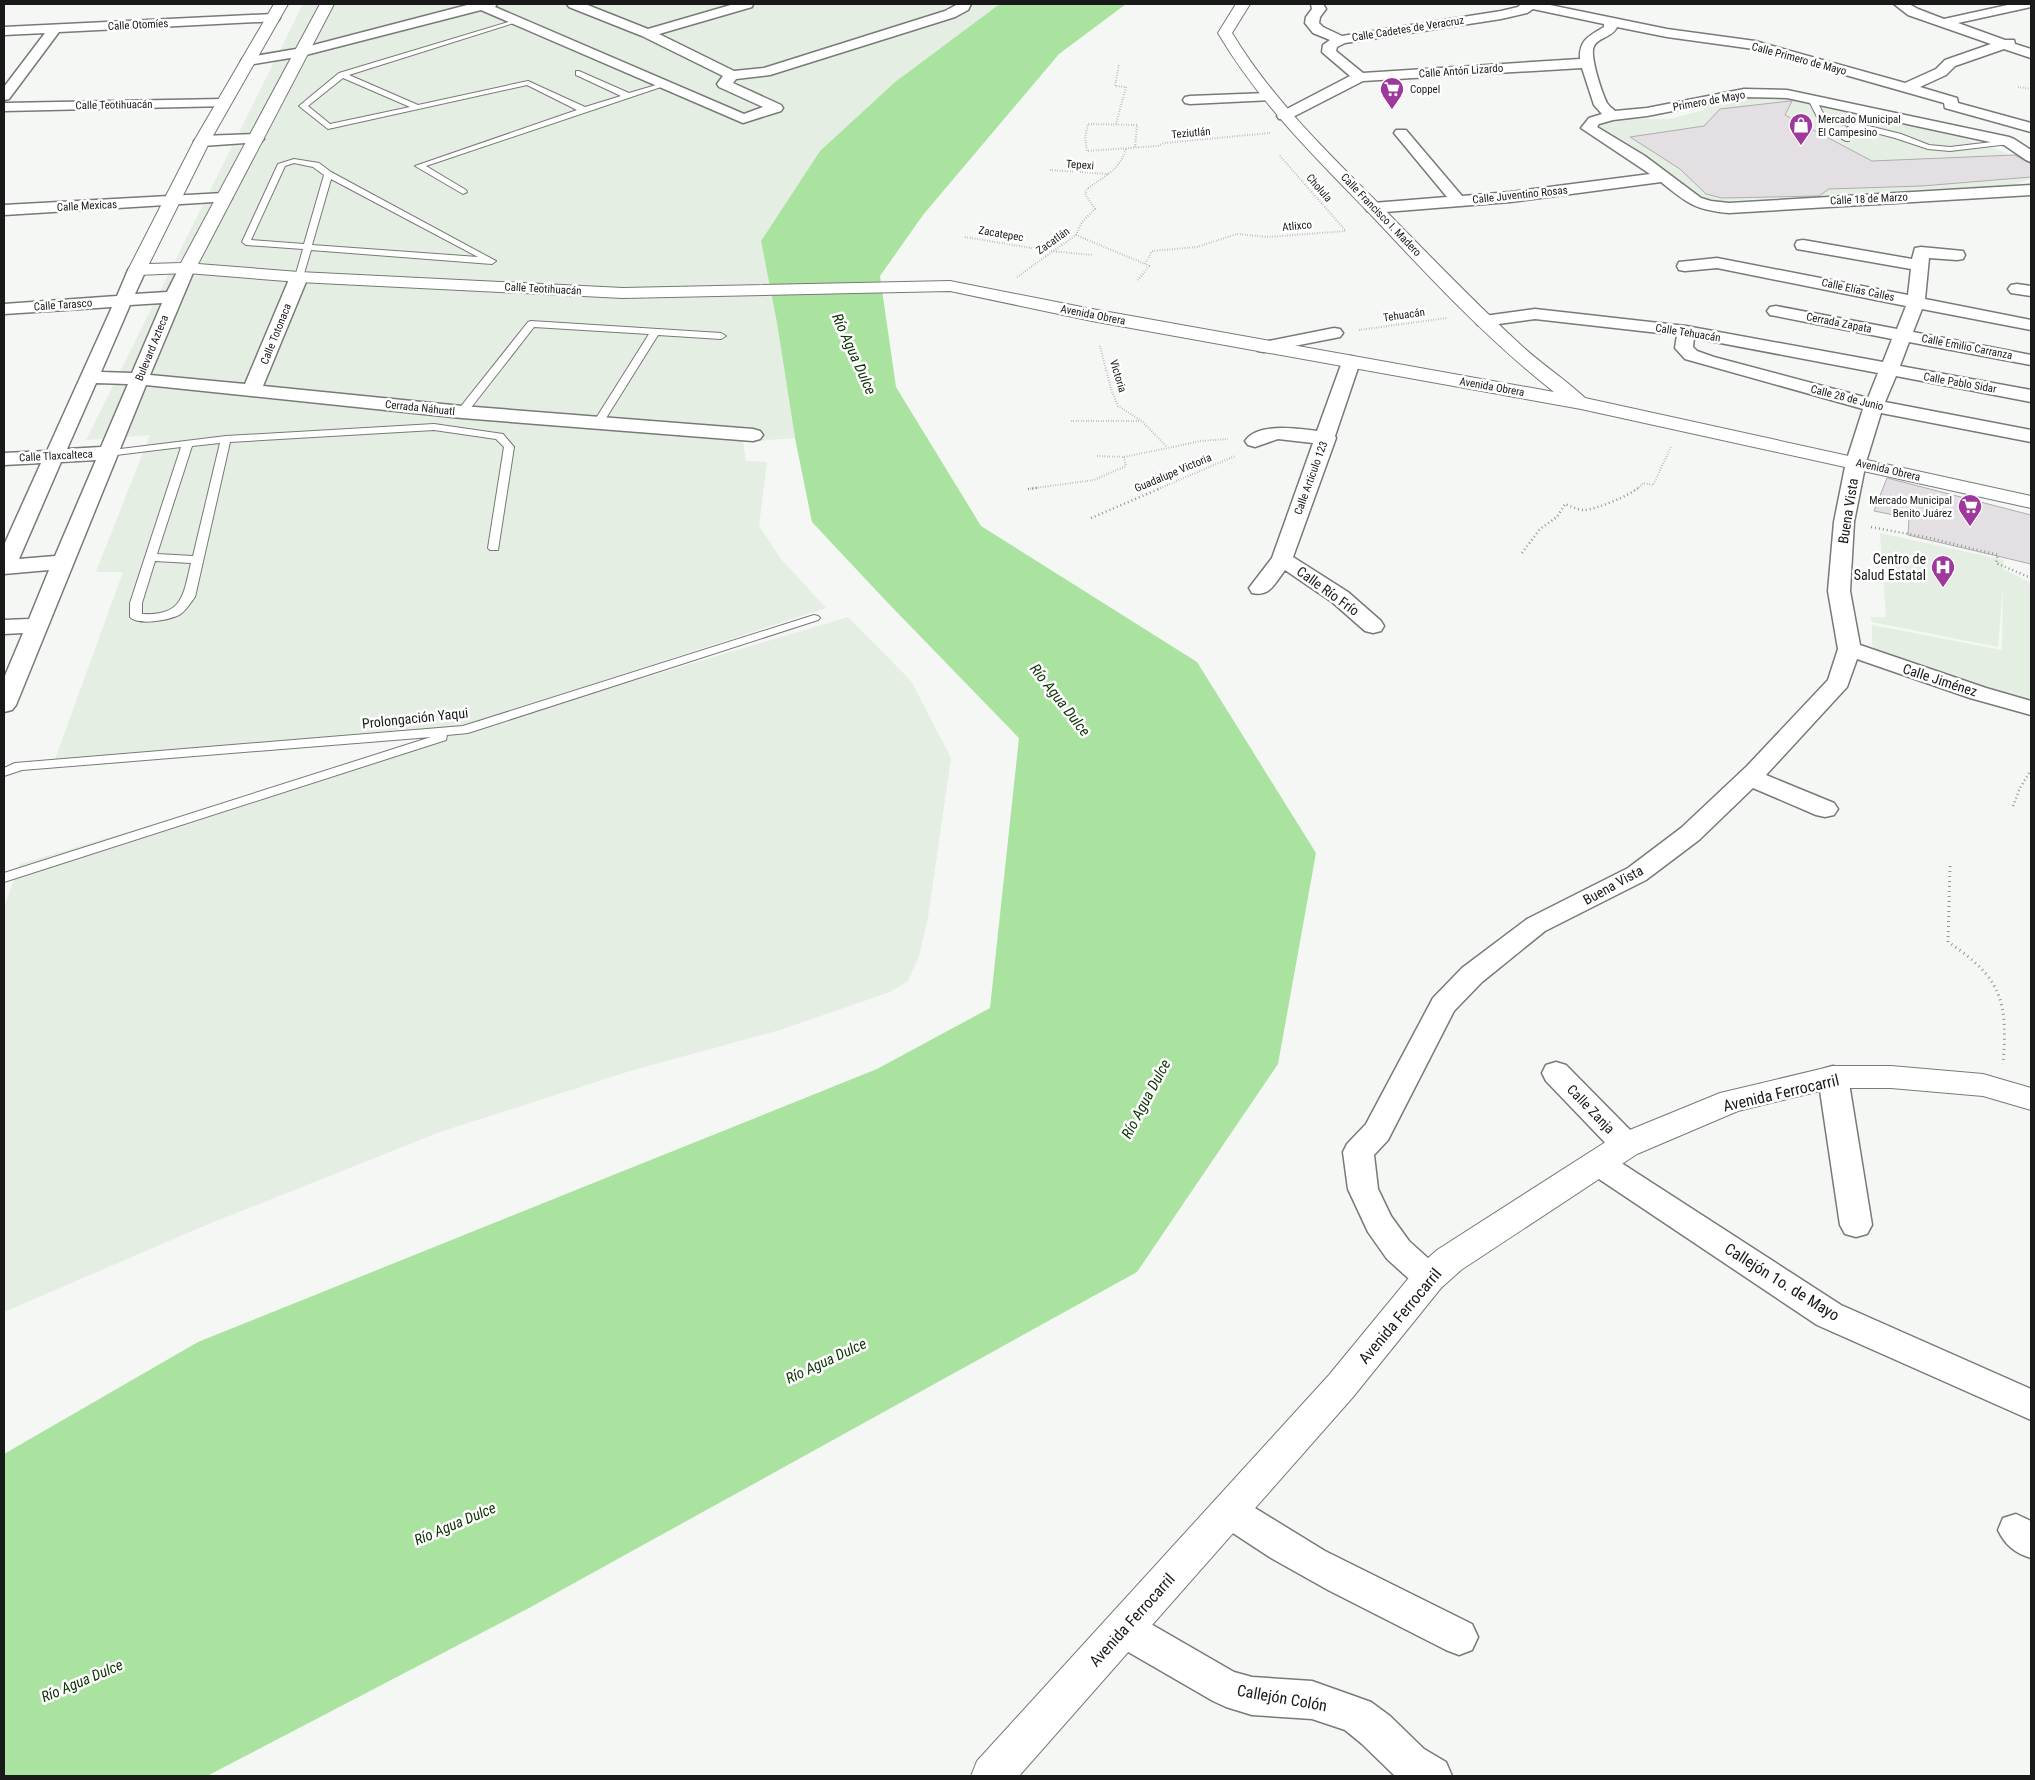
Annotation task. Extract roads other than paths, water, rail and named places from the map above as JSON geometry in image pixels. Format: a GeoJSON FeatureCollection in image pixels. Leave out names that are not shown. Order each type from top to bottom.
{"type":"FeatureCollection","features":[{"type":"Feature","properties":{"kind":"street"},"geometry":{"type":"LineString","coordinates":[[63,562],[4,568],[122,302],[170,201],[202,141],[281,4]]}},
{"type":"Feature","properties":{"kind":"street","name":"Bulevard Azteca"},"geometry":{"type":"LineString","coordinates":[[4,705],[173,297],[328,4]]}},
{"type":"Feature","properties":{"kind":"street"},"geometry":{"type":"LineString","coordinates":[[250,58],[303,49],[480,4],[744,119],[776,108],[719,84],[647,33],[574,4]]}},
{"type":"Feature","properties":{"kind":"street"},"geometry":{"type":"LineString","coordinates":[[647,33],[747,4]]}},
{"type":"Feature","properties":{"kind":"street"},"geometry":{"type":"LineString","coordinates":[[687,95],[950,14],[963,7],[964,4]]}},
{"type":"Feature","properties":{"kind":"street","name":"Calle Francisco I. Madero"},"geometry":{"type":"LineString","coordinates":[[1244,4],[1232,19],[1225,33],[1237,56],[1284,116],[1480,318],[1521,356],[1581,403]]}},
{"type":"Feature","properties":{"kind":"street"},"geometry":{"type":"LineString","coordinates":[[1317,4],[1319,8],[1313,16],[1312,23],[1318,30],[1341,40]]}},
{"type":"Feature","properties":{"kind":"street","name":"Calle Cadetes de Veracruz"},"geometry":{"type":"LineString","coordinates":[[1360,77],[1329,52],[1330,45],[1341,40],[1501,16],[1522,10],[1530,4]]}},
{"type":"Feature","properties":{"kind":"street","name":"Calle Primero de Mayo"},"geometry":{"type":"LineString","coordinates":[[1530,4],[1667,33],[1754,45],[1952,101],[1950,105],[2031,128]]}},
{"type":"Feature","properties":{"kind":"street"},"geometry":{"type":"LineString","coordinates":[[1900,4],[1913,12],[2031,54]]}},
{"type":"Feature","properties":{"kind":"street"},"geometry":{"type":"LineString","coordinates":[[1942,23],[2029,4]]}},
{"type":"Feature","properties":{"kind":"street","name":"Calle Otomíes"},"geometry":{"type":"LineString","coordinates":[[4,31],[273,18]]}},
{"type":"Feature","properties":{"kind":"street"},"geometry":{"type":"LineString","coordinates":[[1608,20],[1610,29],[1589,42],[1586,49],[1587,63],[1601,105],[1612,116]]}},
{"type":"Feature","properties":{"kind":"street"},"geometry":{"type":"LineString","coordinates":[[4,96],[55,29]]}},
{"type":"Feature","properties":{"kind":"street"},"geometry":{"type":"LineString","coordinates":[[1907,88],[1941,72],[1950,63],[2025,38]]}},
{"type":"Feature","properties":{"kind":"street","name":"Calle Antón Lizardo"},"geometry":{"type":"LineString","coordinates":[[1284,116],[1360,77],[1587,63]]}},
{"type":"Feature","properties":{"kind":"street","name":"Primero de Mayo"},"geometry":{"type":"LineString","coordinates":[[1666,177],[1588,128],[1594,121],[1612,116],[1647,112],[1744,94],[1787,94],[2009,142]]}},
{"type":"Feature","properties":{"kind":"street"},"geometry":{"type":"LineString","coordinates":[[1190,100],[1268,97]]}},
{"type":"Feature","properties":{"kind":"street","name":"Calle Teotihuacán"},"geometry":{"type":"LineString","coordinates":[[4,107],[224,103]]}},
{"type":"Feature","properties":{"kind":"street"},"geometry":{"type":"LineString","coordinates":[[1400,133],[1459,202]]}},
{"type":"Feature","properties":{"kind":"street"},"geometry":{"type":"LineString","coordinates":[[2009,142],[2031,138]]}},
{"type":"Feature","properties":{"kind":"street"},"geometry":{"type":"LineString","coordinates":[[202,141],[256,139]]}},
{"type":"Feature","properties":{"kind":"street"},"geometry":{"type":"LineString","coordinates":[[2009,142],[2031,156]]}},
{"type":"Feature","properties":{"kind":"street","name":"Calle Juventino Rosas"},"geometry":{"type":"LineString","coordinates":[[1373,208],[1459,202],[1578,190],[1666,177]]}},
{"type":"Feature","properties":{"kind":"street","name":"Calle 18 de Marzo"},"geometry":{"type":"LineString","coordinates":[[1666,177],[1695,201],[1708,206],[1730,208],[2031,190]]}},
{"type":"Feature","properties":{"kind":"street","name":"Calle Mexicas"},"geometry":{"type":"LineString","coordinates":[[4,210],[224,198]]}},
{"type":"Feature","properties":{"kind":"street"},"geometry":{"type":"LineString","coordinates":[[1804,245],[1920,258],[1957,255]]}},
{"type":"Feature","properties":{"kind":"street","name":"Buena Vista"},"geometry":{"type":"LineString","coordinates":[[1429,1278],[1398,1250],[1378,1223],[1363,1188],[1358,1152],[1377,1132],[1443,1005],[1472,975],[1536,925],[1637,874],[1690,834],[1750,777],[1839,682],[1849,649],[1839,591],[1844,522],[1856,462],[1874,406],[1890,371],[1916,303],[1920,258]]}},
{"type":"Feature","properties":{"kind":"street","name":"Calle Elías Calles"},"geometry":{"type":"LineString","coordinates":[[1685,266],[1717,263],[2031,325]]}},
{"type":"Feature","properties":{"kind":"street","name":"Calle Teotihuacán"},"geometry":{"type":"LineString","coordinates":[[137,270],[187,268],[299,277],[623,293],[950,286]]}},
{"type":"Feature","properties":{"kind":"street","name":"Calle Totonaca"},"geometry":{"type":"LineString","coordinates":[[252,391],[299,277]]}},
{"type":"Feature","properties":{"kind":"street","name":"Avenida Obrera"},"geometry":{"type":"LineString","coordinates":[[950,286],[1264,347],[1581,403],[2031,502]]}},
{"type":"Feature","properties":{"kind":"street","name":"Calle Tarasco"},"geometry":{"type":"LineString","coordinates":[[4,309],[173,297]]}},
{"type":"Feature","properties":{"kind":"street","name":"Cerrada Zapata"},"geometry":{"type":"LineString","coordinates":[[1776,310],[1903,335]]}},
{"type":"Feature","properties":{"kind":"street","name":"Calle Tehuacán"},"geometry":{"type":"LineString","coordinates":[[1480,318],[1535,314],[1686,331],[1890,371]]}},
{"type":"Feature","properties":{"kind":"street","name":"Calle 28 de Junio"},"geometry":{"type":"LineString","coordinates":[[1686,331],[1684,348],[1691,355],[1708,362],[1874,406],[2031,436]]}},
{"type":"Feature","properties":{"kind":"street"},"geometry":{"type":"LineString","coordinates":[[1264,347],[1334,333]]}},
{"type":"Feature","properties":{"kind":"street","name":"Calle Emilio Carranza"},"geometry":{"type":"LineString","coordinates":[[1903,335],[2031,360]]}},
{"type":"Feature","properties":{"kind":"street","name":"Calle Artículo 123"},"geometry":{"type":"LineString","coordinates":[[1260,588],[1282,559],[1326,438],[1351,362]]}},
{"type":"Feature","properties":{"kind":"street","name":"Calle Pablo Sidar"},"geometry":{"type":"LineString","coordinates":[[1890,371],[2031,396]]}},
{"type":"Feature","properties":{"kind":"street","name":"Cerrada Náhuatl"},"geometry":{"type":"LineString","coordinates":[[88,378],[139,379],[462,412],[753,435]]}},
{"type":"Feature","properties":{"kind":"street"},"geometry":{"type":"LineString","coordinates":[[1255,441],[1276,433],[1326,438]]}},
{"type":"Feature","properties":{"kind":"street","name":"Calle Tlaxcalteca"},"geometry":{"type":"LineString","coordinates":[[4,459],[108,452]]}},
{"type":"Feature","properties":{"kind":"street","name":"Calle Río Frío"},"geometry":{"type":"LineString","coordinates":[[1282,559],[1340,597],[1373,626]]}},
{"type":"Feature","properties":{"kind":"street"},"geometry":{"type":"LineString","coordinates":[[4,627],[37,625]]}},
{"type":"Feature","properties":{"kind":"street","name":"Calle Jiménez"},"geometry":{"type":"LineString","coordinates":[[1849,649],[1978,693],[2031,708]]}},
{"type":"Feature","properties":{"kind":"street"},"geometry":{"type":"LineString","coordinates":[[1750,777],[1825,810]]}},
{"type":"Feature","properties":{"kind":"street","name":"Calle Zanja"},"geometry":{"type":"LineString","coordinates":[[1556,1073],[1612,1154]]}},
{"type":"Feature","properties":{"kind":"street"},"geometry":{"type":"LineString","coordinates":[[1833,1077],[1856,1225]]}},
{"type":"Feature","properties":{"kind":"street","name":"Avenida Ferrocarril"},"geometry":{"type":"LineString","coordinates":[[992,1776],[1340,1386],[1429,1278],[1449,1260],[1612,1154],[1731,1101],[1833,1077],[1891,1077],[1984,1085],[2016,1094]]}},
{"type":"Feature","properties":{"kind":"street","name":"Callejón 1o. de Mayo"},"geometry":{"type":"LineString","coordinates":[[1612,1154],[1829,1315],[2031,1405]]}},
{"type":"Feature","properties":{"kind":"street"},"geometry":{"type":"LineString","coordinates":[[1229,1511],[1258,1532],[1305,1559],[1459,1637]]}},
{"type":"Feature","properties":{"kind":"street","name":"Callejón Colón"},"geometry":{"type":"LineString","coordinates":[[1124,1629],[1226,1688],[1252,1696],[1312,1700],[1357,1715],[1376,1730],[1410,1763],[1432,1776]]}},
{"type":"Feature","properties":{"kind":"lane"},"geometry":{"type":"LineString","coordinates":[[517,21],[342,75],[303,106],[328,127],[528,83],[584,110]]}},
{"type":"Feature","properties":{"kind":"lane"},"geometry":{"type":"LineString","coordinates":[[580,73],[628,96]]}},
{"type":"Feature","properties":{"kind":"lane"},"geometry":{"type":"LineString","coordinates":[[342,75],[417,107]]}},
{"type":"Feature","properties":{"kind":"lane"},"geometry":{"type":"LineString","coordinates":[[463,192],[419,166],[664,85]]}},
{"type":"Feature","properties":{"kind":"lane"},"geometry":{"type":"LineString","coordinates":[[1812,99],[1821,117],[1898,136],[1928,147],[1950,149],[2009,142]]}},
{"type":"Feature","properties":{"kind":"lane"},"geometry":{"type":"LineString","coordinates":[[1846,139],[1848,131],[1856,125]]}},
{"type":"Feature","properties":{"kind":"lane"},"geometry":{"type":"LineString","coordinates":[[294,161],[305,162],[316,165],[328,174],[492,262],[246,242],[282,164],[294,161]]}},
{"type":"Feature","properties":{"kind":"lane"},"geometry":{"type":"LineString","coordinates":[[299,277],[328,174]]}},
{"type":"Feature","properties":{"kind":"lane"},"geometry":{"type":"LineString","coordinates":[[462,412],[531,324],[721,336]]}},
{"type":"Feature","properties":{"kind":"lane"},"geometry":{"type":"LineString","coordinates":[[598,423],[655,332]]}},
{"type":"Feature","properties":{"kind":"lane"},"geometry":{"type":"LineString","coordinates":[[108,452],[226,439],[434,427],[499,436],[509,447],[494,548]]}},
{"type":"Feature","properties":{"kind":"lane"},"geometry":{"type":"LineString","coordinates":[[188,444],[136,603],[136,617],[153,618],[177,612],[189,597],[226,439]]}},
{"type":"Feature","properties":{"kind":"lane"},"geometry":{"type":"LineString","coordinates":[[150,557],[199,560]]}},
{"type":"Feature","properties":{"kind":"lane","name":"Prolongación Yaqui"},"geometry":{"type":"LineString","coordinates":[[4,772],[20,766],[464,730],[814,618]]}},
{"type":"Feature","properties":{"kind":"lane"},"geometry":{"type":"LineString","coordinates":[[4,878],[464,730]]}},
{"type":"Feature","properties":{"kind":"water","name":"Río Agua Dulce"},"geometry":{"type":"Polygon","coordinates":[[[1003,4],[1126,4],[1059,54],[923,215],[880,276],[896,387],[981,526],[1197,662],[1316,853],[1278,1064],[1137,1272],[529,1608],[207,1776],[4,1776],[4,1454],[198,1342],[877,1069],[990,1008],[1019,738],[812,522],[795,438],[777,323],[761,241],[820,151],[895,82],[997,6],[1003,4]]]}},
{"type":"Feature","properties":{"kind":"place","name":"Coppel"},"geometry":{"type":"Point","coordinates":[1392,110]}},
{"type":"Feature","properties":{"kind":"place","name":"Mercado Municipal El Campesino"},"geometry":{"type":"Point","coordinates":[1801,146]}},
{"type":"Feature","properties":{"kind":"place","name":"Mercado Municipal Benito Juárez"},"geometry":{"type":"Point","coordinates":[1970,527]}},
{"type":"Feature","properties":{"kind":"place","name":"Centro de Salud Estatal"},"geometry":{"type":"Point","coordinates":[1943,588]}}]}
